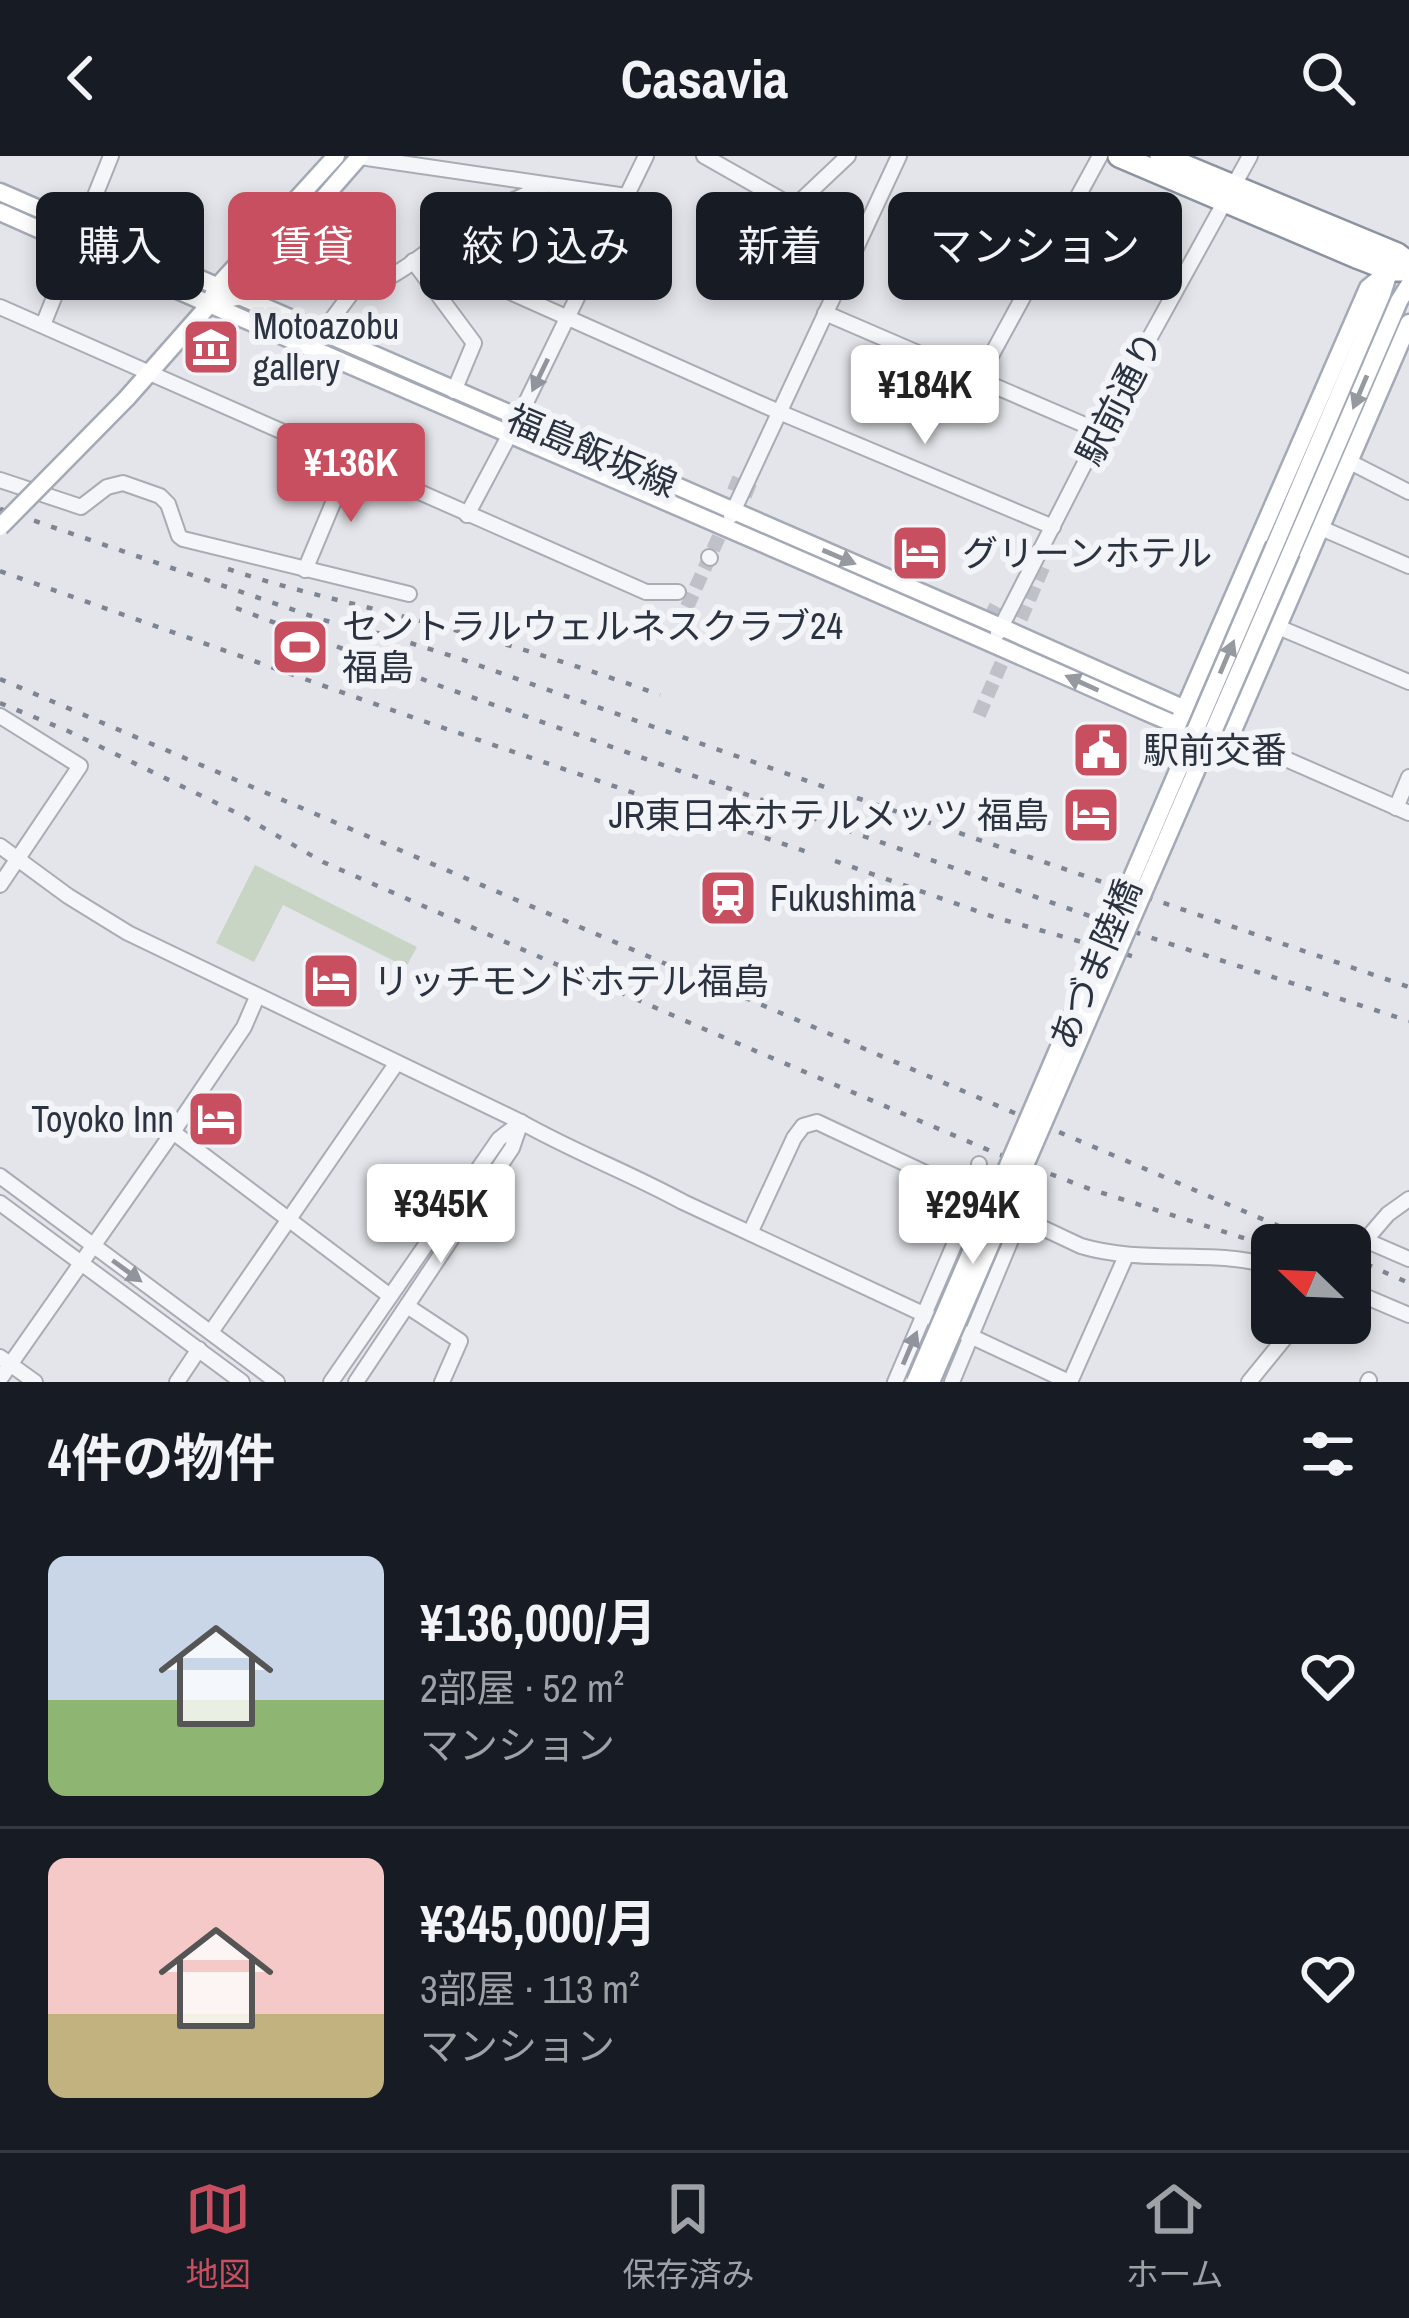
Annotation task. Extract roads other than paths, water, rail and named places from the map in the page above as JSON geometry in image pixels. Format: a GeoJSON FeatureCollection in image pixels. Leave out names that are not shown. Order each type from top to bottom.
{"type":"FeatureCollection","features":[{"type":"Feature","properties":{"kind":"highway"},"geometry":{"type":"LineString","coordinates":[[1119,156],[1403,259]]}},
{"type":"Feature","properties":{"kind":"highway"},"geometry":{"type":"LineString","coordinates":[[1161,156],[1229,194]]}},
{"type":"Feature","properties":{"kind":"main road"},"geometry":{"type":"LineString","coordinates":[[0,527],[149,374],[336,156]]}},
{"type":"Feature","properties":{"kind":"main road"},"geometry":{"type":"LineString","coordinates":[[328,192],[360,156]]}},
{"type":"Feature","properties":{"kind":"main road"},"geometry":{"type":"LineString","coordinates":[[0,192],[36,213]]}},
{"type":"Feature","properties":{"kind":"main road"},"geometry":{"type":"LineString","coordinates":[[0,212],[36,223]]}},
{"type":"Feature","properties":{"kind":"main road"},"geometry":{"type":"LineString","coordinates":[[1283,549],[1382,294],[1403,259]]}},
{"type":"Feature","properties":{"kind":"main road"},"geometry":{"type":"LineString","coordinates":[[1181,717],[1368,288],[1403,259]]}},
{"type":"Feature","properties":{"kind":"main road"},"geometry":{"type":"LineString","coordinates":[[1283,549],[1409,285]]}},
{"type":"Feature","properties":{"kind":"main road","name":"福島飯坂線"},"geometry":{"type":"LineString","coordinates":[[204,292],[509,436],[729,519]]}},
{"type":"Feature","properties":{"kind":"main road"},"geometry":{"type":"LineString","coordinates":[[212,296],[228,296]]}},
{"type":"Feature","properties":{"kind":"main road","name":"福島飯坂線"},"geometry":{"type":"LineString","coordinates":[[246,300],[518,418],[729,519],[1231,735]]}},
{"type":"Feature","properties":{"kind":"main road"},"geometry":{"type":"LineString","coordinates":[[1231,735],[1409,323]]}},
{"type":"Feature","properties":{"kind":"main road","name":"あづま陸橋"},"geometry":{"type":"LineString","coordinates":[[915,1382],[1283,549]]}},
{"type":"Feature","properties":{"kind":"main road","name":"あづま陸橋"},"geometry":{"type":"LineString","coordinates":[[931,1382],[1283,549]]}},
{"type":"Feature","properties":{"kind":"street"},"geometry":{"type":"LineString","coordinates":[[96,192],[111,156]]}},
{"type":"Feature","properties":{"kind":"street"},"geometry":{"type":"LineString","coordinates":[[360,156],[593,192]]}},
{"type":"Feature","properties":{"kind":"street"},"geometry":{"type":"LineString","coordinates":[[628,192],[646,156]]}},
{"type":"Feature","properties":{"kind":"street"},"geometry":{"type":"LineString","coordinates":[[704,156],[768,192]]}},
{"type":"Feature","properties":{"kind":"street"},"geometry":{"type":"LineString","coordinates":[[810,192],[848,156]]}},
{"type":"Feature","properties":{"kind":"street"},"geometry":{"type":"LineString","coordinates":[[864,230],[899,156]]}},
{"type":"Feature","properties":{"kind":"street"},"geometry":{"type":"LineString","coordinates":[[979,378],[1100,156]]}},
{"type":"Feature","properties":{"kind":"street","name":"駅前通り"},"geometry":{"type":"LineString","coordinates":[[998,635],[1250,156]]}},
{"type":"Feature","properties":{"kind":"street"},"geometry":{"type":"LineString","coordinates":[[321,334],[356,287],[371,286],[466,224],[544,186]]}},
{"type":"Feature","properties":{"kind":"street"},"geometry":{"type":"LineString","coordinates":[[418,257],[1053,527]]}},
{"type":"Feature","properties":{"kind":"street"},"geometry":{"type":"LineString","coordinates":[[418,257],[474,343],[454,392]]}},
{"type":"Feature","properties":{"kind":"street"},"geometry":{"type":"LineString","coordinates":[[43,325],[53,300]]}},
{"type":"Feature","properties":{"kind":"street"},"geometry":{"type":"LineString","coordinates":[[467,515],[577,300]]}},
{"type":"Feature","properties":{"kind":"street"},"geometry":{"type":"LineString","coordinates":[[729,519],[831,300]]}},
{"type":"Feature","properties":{"kind":"street"},"geometry":{"type":"LineString","coordinates":[[0,307],[646,592],[678,592]]}},
{"type":"Feature","properties":{"kind":"street"},"geometry":{"type":"LineString","coordinates":[[825,313],[1101,432]]}},
{"type":"Feature","properties":{"kind":"street"},"geometry":{"type":"LineString","coordinates":[[305,570],[351,460]]}},
{"type":"Feature","properties":{"kind":"street"},"geometry":{"type":"LineString","coordinates":[[1350,462],[1409,492]]}},
{"type":"Feature","properties":{"kind":"street"},"geometry":{"type":"LineString","coordinates":[[0,480],[81,506],[107,487],[123,483],[160,496],[183,539],[409,595]]}},
{"type":"Feature","properties":{"kind":"street"},"geometry":{"type":"LineString","coordinates":[[1321,528],[1409,566]]}},
{"type":"Feature","properties":{"kind":"street"},"geometry":{"type":"LineString","coordinates":[[1278,627],[1409,682]]}},
{"type":"Feature","properties":{"kind":"street"},"geometry":{"type":"LineString","coordinates":[[0,716],[80,766],[0,885]]}},
{"type":"Feature","properties":{"kind":"street"},"geometry":{"type":"LineString","coordinates":[[1231,735],[1403,810],[1409,777]]}},
{"type":"Feature","properties":{"kind":"street"},"geometry":{"type":"LineString","coordinates":[[0,846],[98,916],[257,997],[1069,1382],[1126,1256]]}},
{"type":"Feature","properties":{"kind":"street"},"geometry":{"type":"LineString","coordinates":[[0,1378],[5,1360],[80,1263],[244,1027],[257,997]]}},
{"type":"Feature","properties":{"kind":"street"},"geometry":{"type":"LineString","coordinates":[[211,1332],[397,1064]]}},
{"type":"Feature","properties":{"kind":"street"},"geometry":{"type":"LineString","coordinates":[[331,1382],[499,1139],[521,1122]]}},
{"type":"Feature","properties":{"kind":"street"},"geometry":{"type":"LineString","coordinates":[[356,1382],[512,1148],[521,1122]]}},
{"type":"Feature","properties":{"kind":"street"},"geometry":{"type":"LineString","coordinates":[[750,1233],[794,1138],[810,1122],[817,1122],[1081,1246],[1111,1255],[1222,1257],[1251,1262]]}},
{"type":"Feature","properties":{"kind":"street"},"geometry":{"type":"LineString","coordinates":[[173,1132],[390,1296]]}},
{"type":"Feature","properties":{"kind":"street"},"geometry":{"type":"LineString","coordinates":[[895,1382],[975,1196],[979,1165]]}},
{"type":"Feature","properties":{"kind":"street"},"geometry":{"type":"LineString","coordinates":[[0,1176],[277,1382]]}},
{"type":"Feature","properties":{"kind":"street"},"geometry":{"type":"LineString","coordinates":[[1371,1233],[1409,1199]]}},
{"type":"Feature","properties":{"kind":"street"},"geometry":{"type":"LineString","coordinates":[[0,1203],[242,1382]]}},
{"type":"Feature","properties":{"kind":"street"},"geometry":{"type":"LineString","coordinates":[[1392,1211],[1409,1213]]}},
{"type":"Feature","properties":{"kind":"street"},"geometry":{"type":"LineString","coordinates":[[952,1382],[1021,1218]]}},
{"type":"Feature","properties":{"kind":"street"},"geometry":{"type":"LineString","coordinates":[[1371,1243],[1409,1259]]}},
{"type":"Feature","properties":{"kind":"street"},"geometry":{"type":"LineString","coordinates":[[1371,1299],[1409,1315]]}},
{"type":"Feature","properties":{"kind":"street"},"geometry":{"type":"LineString","coordinates":[[407,1306],[460,1341],[442,1382]]}},
{"type":"Feature","properties":{"kind":"street"},"geometry":{"type":"LineString","coordinates":[[1257,1379],[1283,1344]]}},
{"type":"Feature","properties":{"kind":"street"},"geometry":{"type":"LineString","coordinates":[[177,1382],[199,1349]]}},
{"type":"Feature","properties":{"kind":"street"},"geometry":{"type":"LineString","coordinates":[[5,1360],[35,1382]]}},
{"type":"Feature","properties":{"kind":"tunnel"},"geometry":{"type":"LineString","coordinates":[[730,482],[754,492]]}},
{"type":"Feature","properties":{"kind":"tunnel"},"geometry":{"type":"LineString","coordinates":[[687,607],[727,519]]}},
{"type":"Feature","properties":{"kind":"tunnel"},"geometry":{"type":"LineString","coordinates":[[979,715],[1045,563]]}},
{"type":"Feature","properties":{"kind":"tunnel"},"geometry":{"type":"LineString","coordinates":[[992,614],[996,606]]}},
{"type":"Feature","properties":{"kind":"railway"},"geometry":{"type":"LineString","coordinates":[[0,509],[323,620],[455,657],[833,790]]}},
{"type":"Feature","properties":{"kind":"railway"},"geometry":{"type":"LineString","coordinates":[[228,569],[497,642],[660,695]]}},
{"type":"Feature","properties":{"kind":"railway"},"geometry":{"type":"LineString","coordinates":[[0,571],[813,854]]}},
{"type":"Feature","properties":{"kind":"railway"},"geometry":{"type":"LineString","coordinates":[[236,608],[824,822]]}},
{"type":"Feature","properties":{"kind":"railway"},"geometry":{"type":"LineString","coordinates":[[0,679],[1274,1224]]}},
{"type":"Feature","properties":{"kind":"railway"},"geometry":{"type":"LineString","coordinates":[[0,703],[241,815],[323,862],[704,1029],[993,1152],[1087,1188],[1251,1240]]}},
{"type":"Feature","properties":{"kind":"railway"},"geometry":{"type":"LineString","coordinates":[[857,798],[1409,987]]}},
{"type":"Feature","properties":{"kind":"railway"},"geometry":{"type":"LineString","coordinates":[[846,830],[1155,939],[1409,1021]]}},
{"type":"Feature","properties":{"kind":"railway"},"geometry":{"type":"LineString","coordinates":[[835,861],[997,918],[1135,957]]}},
{"type":"Feature","properties":{"kind":"railway"},"geometry":{"type":"LineString","coordinates":[[1371,1266],[1409,1283]]}},
{"type":"Feature","properties":{"kind":"place","name":"Motoazobu gallery"},"geometry":{"type":"Point","coordinates":[211,347]}},
{"type":"Feature","properties":{"kind":"place","name":"グリーンホテル"},"geometry":{"type":"Point","coordinates":[920,553]}},
{"type":"Feature","properties":{"kind":"place","name":"セントラルウェルネスクラブ24 福島"},"geometry":{"type":"Point","coordinates":[300,647]}},
{"type":"Feature","properties":{"kind":"place","name":"駅前交番"},"geometry":{"type":"Point","coordinates":[1101,750]}},
{"type":"Feature","properties":{"kind":"place","name":"JR東日本ホテルメッツ 福島"},"geometry":{"type":"Point","coordinates":[1091,815]}},
{"type":"Feature","properties":{"kind":"place","name":"Fukushima"},"geometry":{"type":"Point","coordinates":[728,898]}},
{"type":"Feature","properties":{"kind":"place","name":"リッチモンドホテル福島"},"geometry":{"type":"Point","coordinates":[331,981]}},
{"type":"Feature","properties":{"kind":"place","name":"Toyoko Inn"},"geometry":{"type":"Point","coordinates":[216,1119]}}]}
